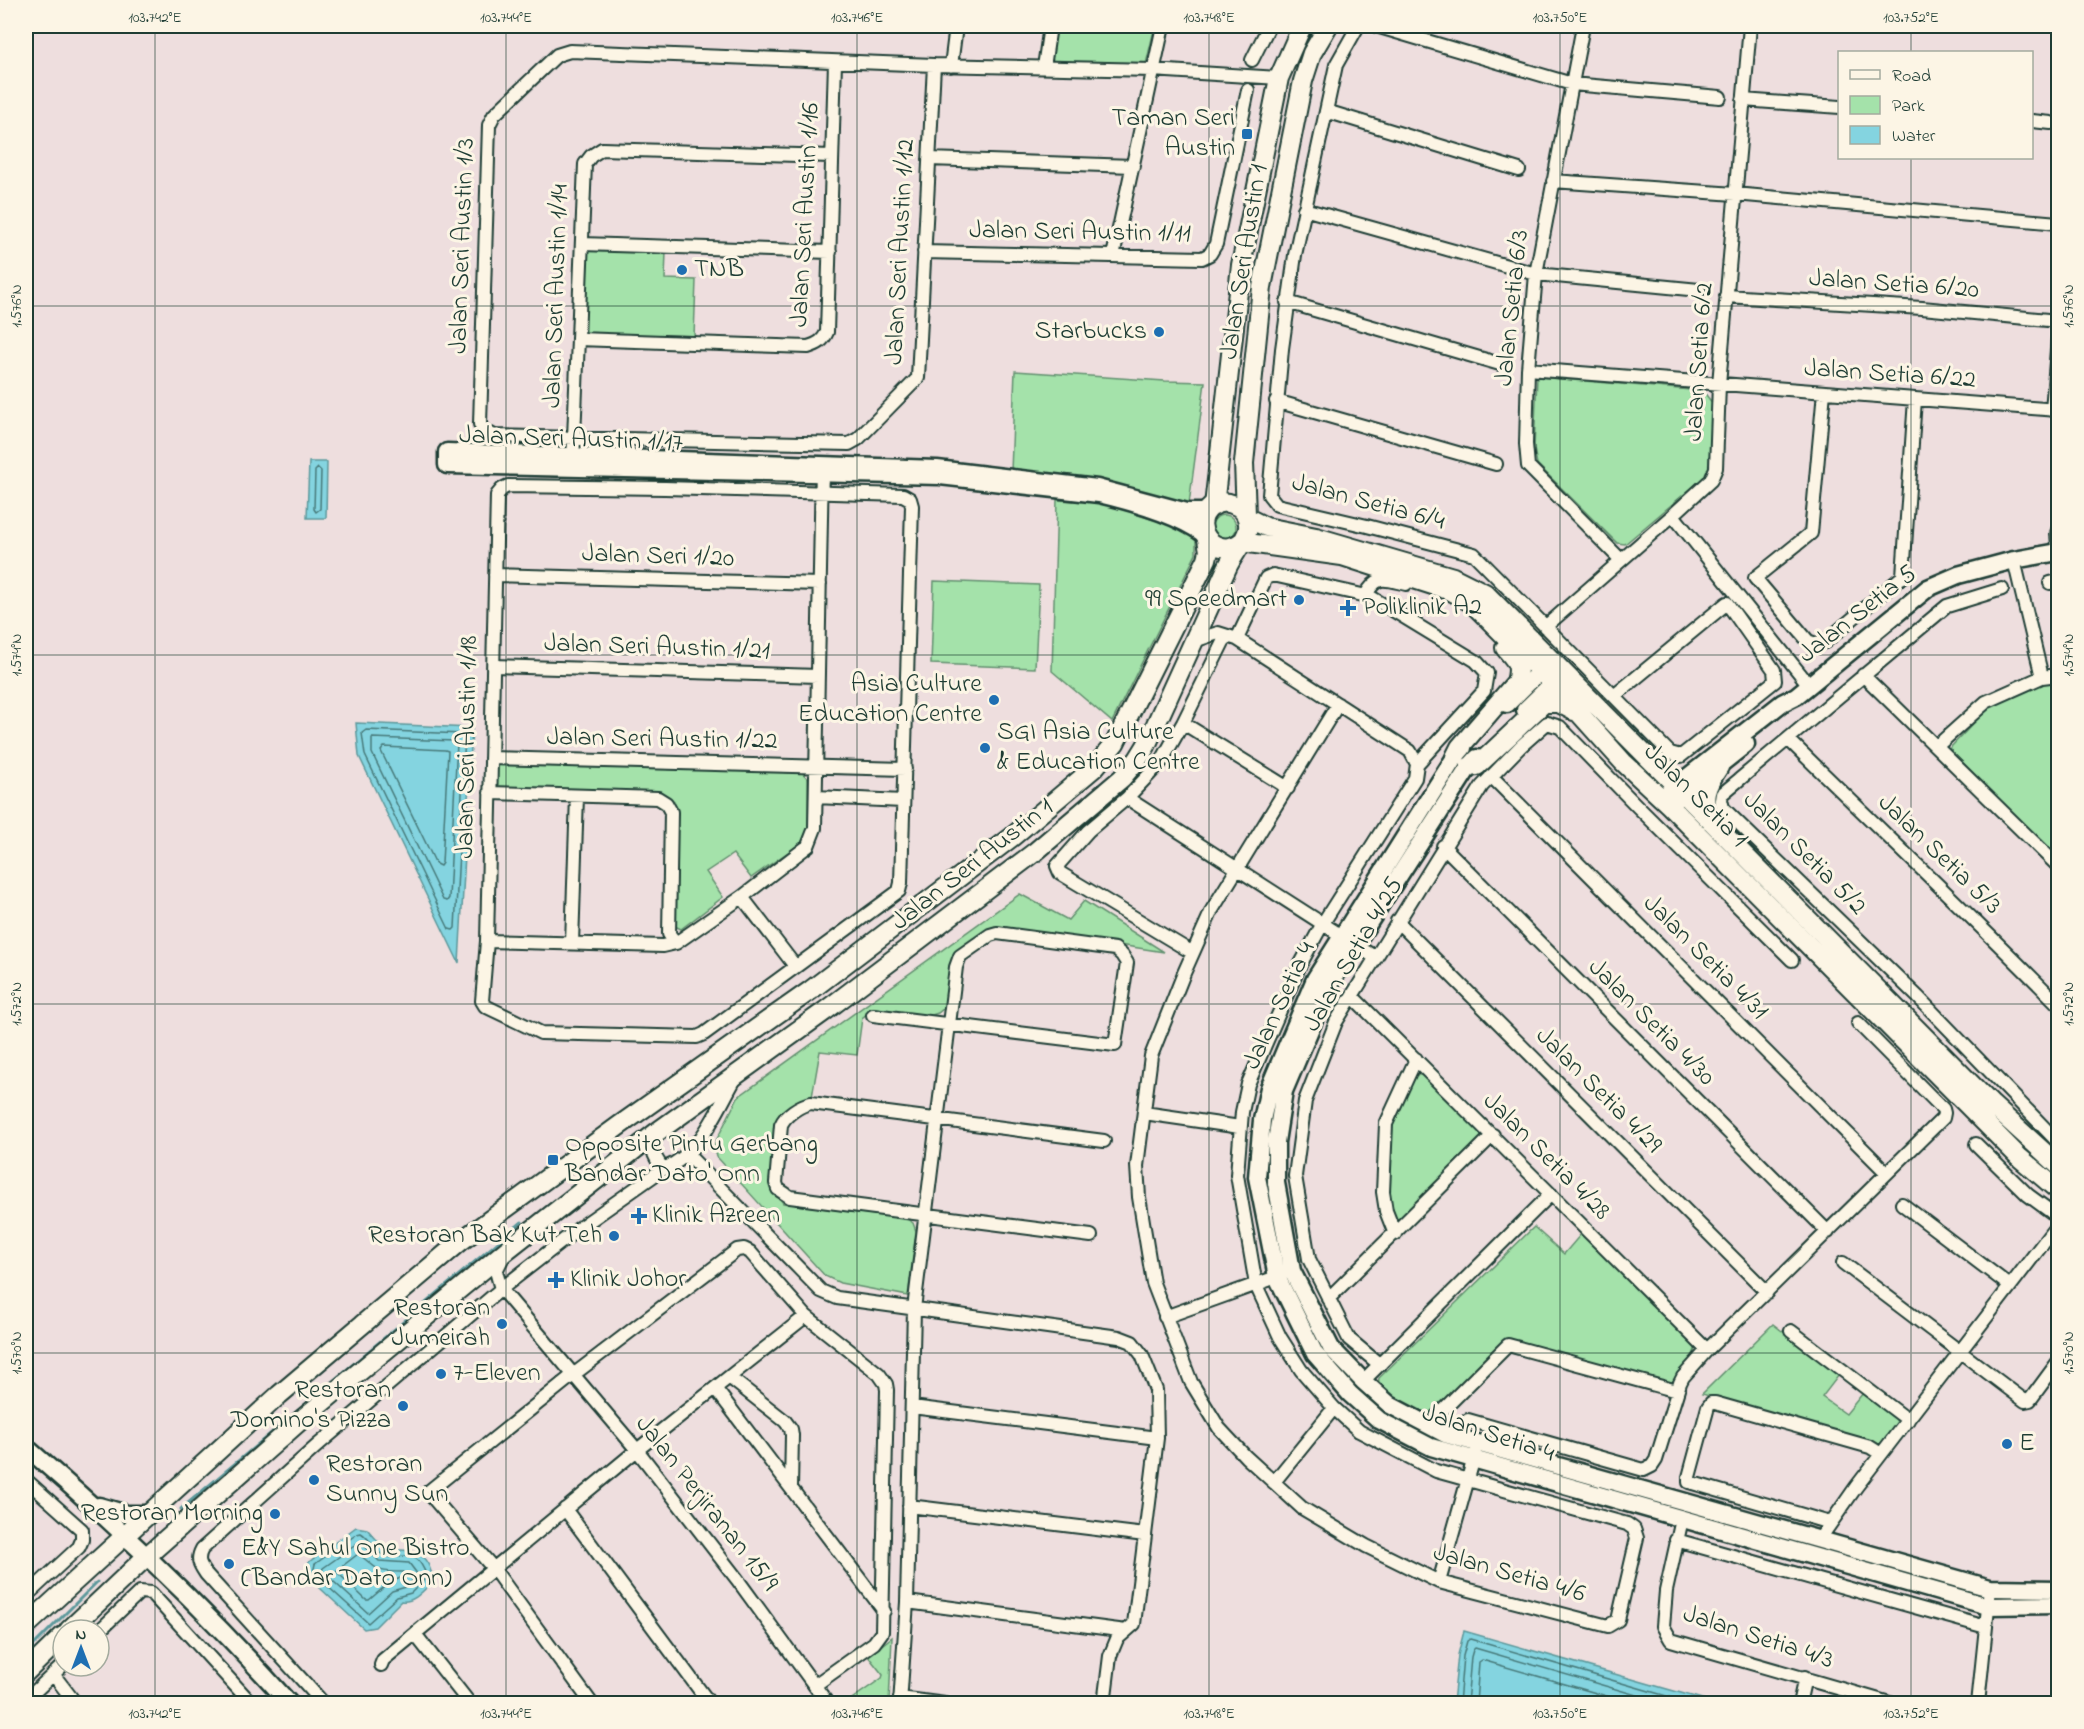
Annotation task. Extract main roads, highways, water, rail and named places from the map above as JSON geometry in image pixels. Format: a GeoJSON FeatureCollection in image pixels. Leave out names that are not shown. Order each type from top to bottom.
{"type":"FeatureCollection","features":[{"type":"Feature","properties":{"kind":"main road","name":"Jalan Seri Austin 1"},"geometry":{"type":"LineString","coordinates":[[1210,509],[1237,285],[1279,78],[1302,26]]}},
{"type":"Feature","properties":{"kind":"main road","name":"Jalan Seri Austin 1"},"geometry":{"type":"LineString","coordinates":[[1246,516],[1244,464],[1265,269],[1303,81],[1312,53],[1328,26]]}},
{"type":"Feature","properties":{"kind":"main road"},"geometry":{"type":"LineString","coordinates":[[1228,502],[1241,508],[1246,516],[1248,531],[1241,542],[1232,547],[1221,548],[1206,537],[1202,527],[1210,509],[1228,502]]}},
{"type":"Feature","properties":{"kind":"main road","name":"Jalan Setia 1"},"geometry":{"type":"LineString","coordinates":[[1246,516],[1266,527],[1316,537],[1453,577],[1485,594],[1623,762],[1712,823],[1992,1105],[2058,1166]]}},
{"type":"Feature","properties":{"kind":"main road","name":"Jalan Seri Austin 1"},"geometry":{"type":"LineString","coordinates":[[26,1626],[279,1395],[461,1241],[811,990],[1011,837],[1095,767],[1115,742],[1207,559],[1209,551],[1206,537]]}},
{"type":"Feature","properties":{"kind":"main road","name":"Jalan Seri Austin 1"},"geometry":{"type":"LineString","coordinates":[[82,1618],[148,1555],[301,1420],[508,1249],[639,1145],[825,1011],[1035,852],[1122,778],[1146,746],[1230,561],[1241,542]]}},
{"type":"Feature","properties":{"kind":"main road","name":"Jalan Setia 1"},"geometry":{"type":"LineString","coordinates":[[1241,542],[1342,556],[1439,587],[1472,603],[1551,672],[2020,1158],[2058,1190]]}},
{"type":"Feature","properties":{"kind":"main road"},"geometry":{"type":"LineString","coordinates":[[1472,603],[1517,663],[1519,670],[1516,682],[1460,747],[1462,762],[1477,766],[1544,704],[1559,703],[1571,708],[1623,762]]}},
{"type":"Feature","properties":{"kind":"main road"},"geometry":{"type":"LineString","coordinates":[[1712,823],[1704,800],[1708,786],[1719,767]]}},
{"type":"Feature","properties":{"kind":"main road"},"geometry":{"type":"LineString","coordinates":[[620,1125],[639,1145]]}},
{"type":"Feature","properties":{"kind":"main road"},"geometry":{"type":"LineString","coordinates":[[26,1672],[51,1648]]}},
{"type":"Feature","properties":{"kind":"water"},"geometry":{"type":"Polygon","coordinates":[[[309,462],[327,462],[326,518],[307,518],[309,462]]]}},
{"type":"Feature","properties":{"kind":"water"},"geometry":{"type":"Polygon","coordinates":[[[356,723],[472,728],[459,963],[359,756],[356,723]]]}},
{"type":"Feature","properties":{"kind":"water"},"geometry":{"type":"Polygon","coordinates":[[[356,1527],[367,1529],[385,1549],[420,1554],[428,1564],[432,1577],[432,1582],[418,1595],[410,1600],[401,1601],[375,1627],[364,1629],[307,1576],[309,1562],[356,1527]]]}},
{"type":"Feature","properties":{"kind":"water"},"geometry":{"type":"Polygon","coordinates":[[[1464,1631],[1716,1703],[1453,1703],[1458,1655],[1464,1631]]]}},
{"type":"Feature","properties":{"kind":"waterway"},"geometry":{"type":"LineString","coordinates":[[181,1509],[522,1222]]}},
{"type":"Feature","properties":{"kind":"waterway"},"geometry":{"type":"LineString","coordinates":[[26,1653],[97,1582]]}},
{"type":"Feature","properties":{"kind":"place","name":"Taman Seri Austin"},"geometry":{"type":"Point","coordinates":[1247,134]}},
{"type":"Feature","properties":{"kind":"place","name":"TNB"},"geometry":{"type":"Point","coordinates":[682,270]}},
{"type":"Feature","properties":{"kind":"place","name":"Starbucks"},"geometry":{"type":"Point","coordinates":[1159,332]}},
{"type":"Feature","properties":{"kind":"place","name":"99 Speedmart"},"geometry":{"type":"Point","coordinates":[1299,600]}},
{"type":"Feature","properties":{"kind":"place","name":"Poliklinik A2"},"geometry":{"type":"Point","coordinates":[1348,608]}},
{"type":"Feature","properties":{"kind":"place","name":"Asia Culture Education Centre"},"geometry":{"type":"Point","coordinates":[994,700]}},
{"type":"Feature","properties":{"kind":"place","name":"SGI Asia Culture & Education Centre"},"geometry":{"type":"Point","coordinates":[985,748]}},
{"type":"Feature","properties":{"kind":"place","name":"Opposite Pintu Gerbang Bandar Dato' Onn"},"geometry":{"type":"Point","coordinates":[553,1160]}},
{"type":"Feature","properties":{"kind":"place","name":"Klinik Azreen"},"geometry":{"type":"Point","coordinates":[639,1216]}},
{"type":"Feature","properties":{"kind":"place","name":"Restoran Bak Kut Teh"},"geometry":{"type":"Point","coordinates":[614,1236]}},
{"type":"Feature","properties":{"kind":"place","name":"Klinik Johor"},"geometry":{"type":"Point","coordinates":[556,1280]}},
{"type":"Feature","properties":{"kind":"place","name":"Restoran Jumeirah"},"geometry":{"type":"Point","coordinates":[502,1324]}},
{"type":"Feature","properties":{"kind":"place","name":"7-Eleven"},"geometry":{"type":"Point","coordinates":[441,1374]}},
{"type":"Feature","properties":{"kind":"place","name":"Restoran Domino's Pizza"},"geometry":{"type":"Point","coordinates":[403,1406]}},
{"type":"Feature","properties":{"kind":"place","name":"E"},"geometry":{"type":"Point","coordinates":[2007,1444]}},
{"type":"Feature","properties":{"kind":"place","name":"Restoran Sunny Sun"},"geometry":{"type":"Point","coordinates":[314,1480]}},
{"type":"Feature","properties":{"kind":"place","name":"Restoran Morning"},"geometry":{"type":"Point","coordinates":[275,1514]}},
{"type":"Feature","properties":{"kind":"place","name":"E&Y Sahul One Bistro (Bandar Dato Onn)"},"geometry":{"type":"Point","coordinates":[229,1564]}}]}
